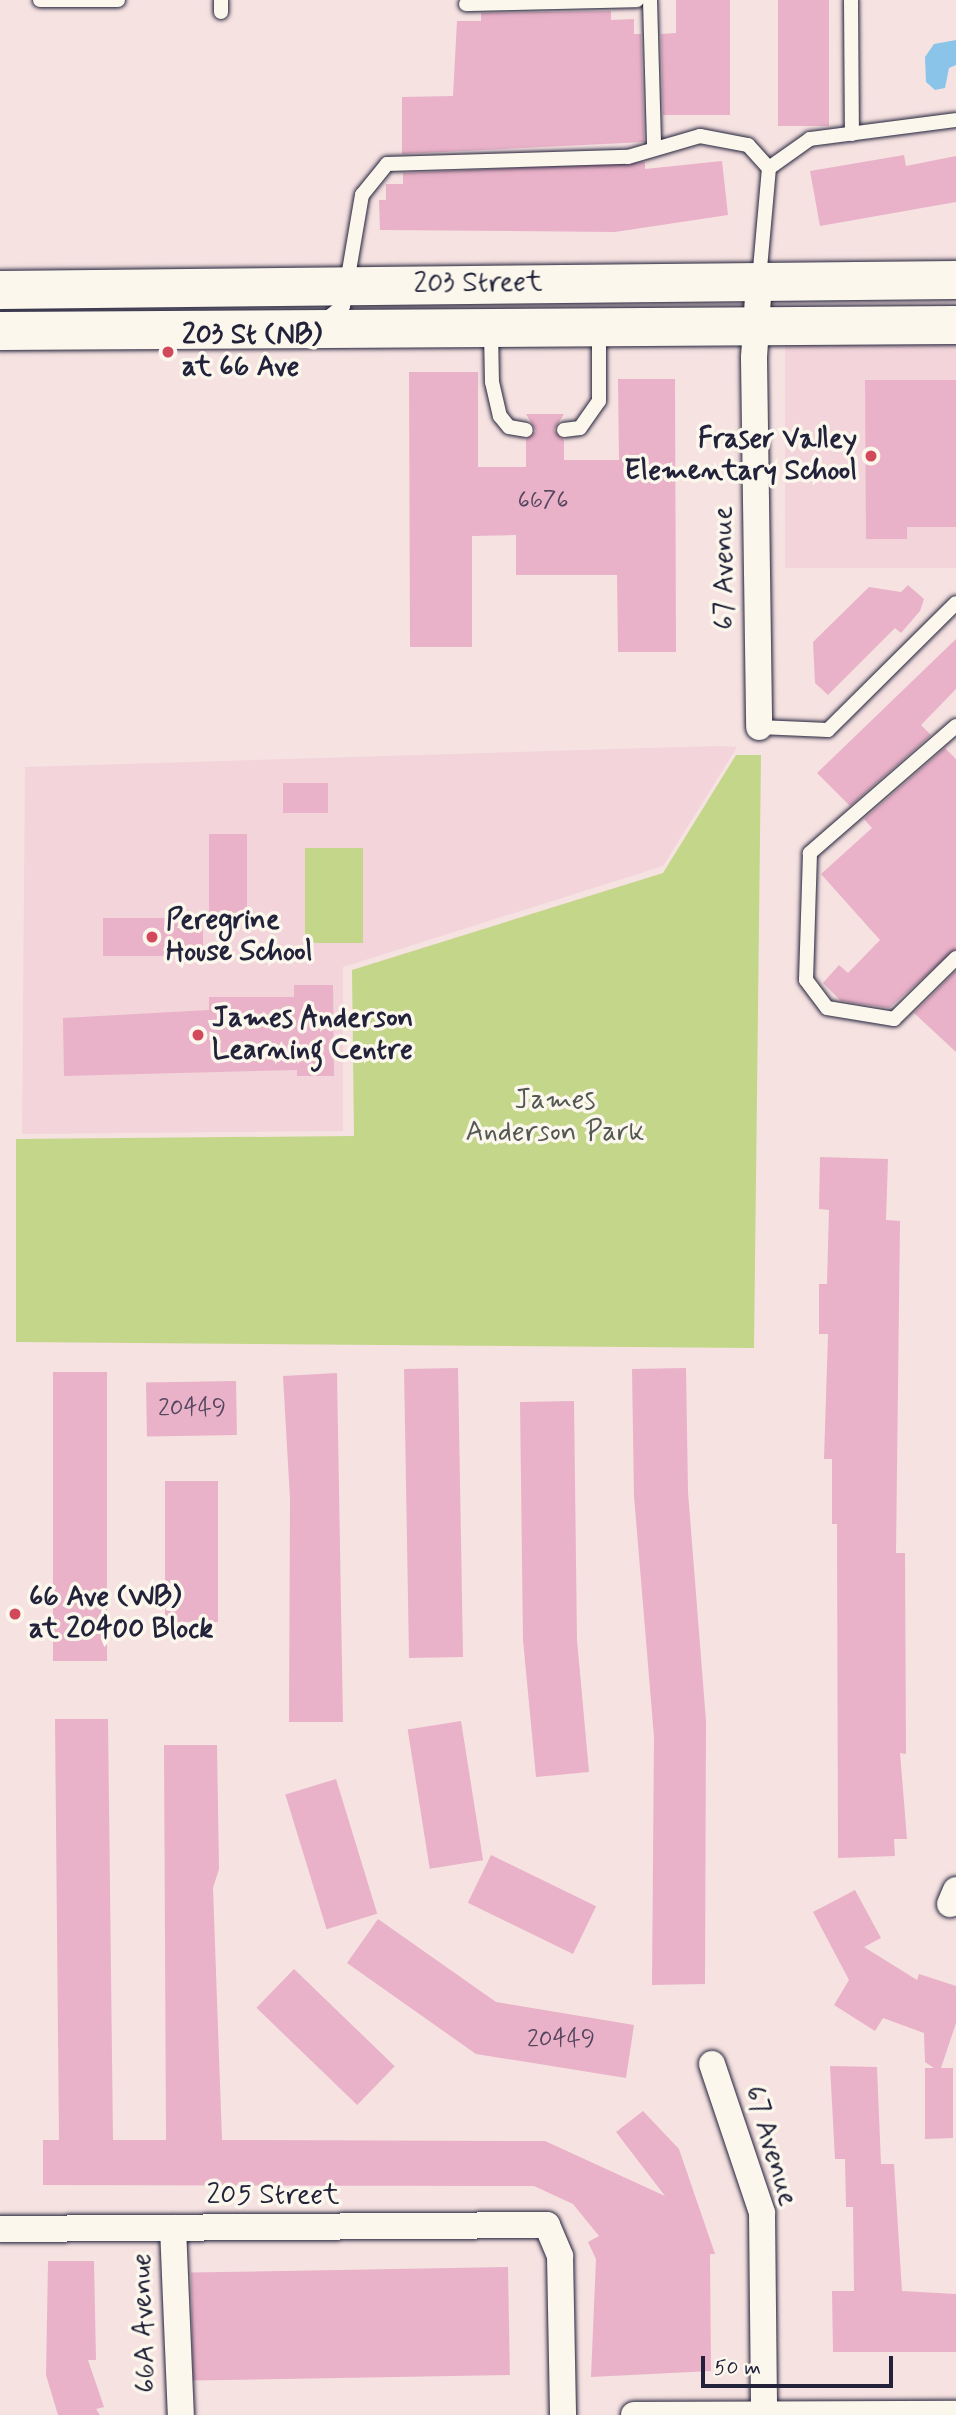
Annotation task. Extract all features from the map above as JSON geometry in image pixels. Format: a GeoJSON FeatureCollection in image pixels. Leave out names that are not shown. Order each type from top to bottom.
{"type":"FeatureCollection","features":[{"type":"Feature","properties":{"kind":"main road","name":"203 Street"},"geometry":{"type":"LineString","coordinates":[[0,290],[956,280]]}},
{"type":"Feature","properties":{"kind":"main road","name":"203 Street"},"geometry":{"type":"LineString","coordinates":[[0,331],[956,325]]}},
{"type":"Feature","properties":{"kind":"street","name":"67 Avenue"},"geometry":{"type":"LineString","coordinates":[[759,282],[754,327],[759,727]]}},
{"type":"Feature","properties":{"kind":"street","name":"67 Avenue"},"geometry":{"type":"LineString","coordinates":[[712,2064],[762,2213],[764,2415]]}},
{"type":"Feature","properties":{"kind":"street","name":"205 Street"},"geometry":{"type":"LineString","coordinates":[[0,2229],[547,2225],[560,2256],[563,2415]]}},
{"type":"Feature","properties":{"kind":"street","name":"66A Avenue"},"geometry":{"type":"LineString","coordinates":[[173,2228],[181,2415]]}},
{"type":"Feature","properties":{"kind":"street"},"geometry":{"type":"LineString","coordinates":[[634,2415],[956,2414]]}},
{"type":"Feature","properties":{"kind":"lane"},"geometry":{"type":"LineString","coordinates":[[40,0],[118,0]]}},
{"type":"Feature","properties":{"kind":"lane"},"geometry":{"type":"LineString","coordinates":[[466,4],[637,0]]}},
{"type":"Feature","properties":{"kind":"lane"},"geometry":{"type":"LineString","coordinates":[[650,0],[654,145]]}},
{"type":"Feature","properties":{"kind":"lane"},"geometry":{"type":"LineString","coordinates":[[851,0],[852,134]]}},
{"type":"Feature","properties":{"kind":"lane"},"geometry":{"type":"LineString","coordinates":[[769,168],[810,139],[956,120]]}},
{"type":"Feature","properties":{"kind":"lane"},"geometry":{"type":"LineString","coordinates":[[311,330],[343,306],[350,286],[362,195],[387,164],[628,157],[654,145],[700,136],[748,145],[769,168],[759,282]]}},
{"type":"Feature","properties":{"kind":"lane"},"geometry":{"type":"LineString","coordinates":[[564,430],[580,428],[599,401],[599,328]]}},
{"type":"Feature","properties":{"kind":"lane"},"geometry":{"type":"LineString","coordinates":[[491,329],[492,383],[500,416],[509,427],[526,430]]}},
{"type":"Feature","properties":{"kind":"lane"},"geometry":{"type":"LineString","coordinates":[[759,727],[828,730],[956,603]]}},
{"type":"Feature","properties":{"kind":"lane"},"geometry":{"type":"LineString","coordinates":[[956,726],[810,853],[806,980],[827,1009],[894,1019],[956,958]]}},
{"type":"Feature","properties":{"kind":"shaded area","name":"Fraser Valley Elementary School"},"geometry":{"type":"Polygon","coordinates":[[[785,340],[956,340],[956,568],[785,568],[785,340]]]}},
{"type":"Feature","properties":{"kind":"shaded area"},"geometry":{"type":"Polygon","coordinates":[[[737,747],[663,866],[343,967],[343,1131],[22,1134],[25,767],[737,747]]]}},
{"type":"Feature","properties":{"kind":"green space","name":"James Anderson Park"},"geometry":{"type":"Polygon","coordinates":[[[736,755],[761,755],[754,1348],[16,1342],[16,1139],[354,1136],[352,970],[663,873],[736,755]]]}},
{"type":"Feature","properties":{"kind":"green space"},"geometry":{"type":"Polygon","coordinates":[[[305,848],[363,848],[363,943],[305,943],[305,848]]]}},
{"type":"Feature","properties":{"kind":"water"},"geometry":{"type":"Polygon","coordinates":[[[956,40],[956,65],[949,68],[945,88],[935,90],[926,82],[925,57],[934,44],[956,40]]]}},
{"type":"Feature","properties":{"kind":"building"},"geometry":{"type":"Polygon","coordinates":[[[676,0],[730,0],[730,115],[663,115],[661,34],[676,33],[676,0]]]}},
{"type":"Feature","properties":{"kind":"building"},"geometry":{"type":"Polygon","coordinates":[[[778,0],[829,0],[829,126],[778,126],[778,0]]]}},
{"type":"Feature","properties":{"kind":"building"},"geometry":{"type":"Polygon","coordinates":[[[611,11],[611,20],[634,19],[634,34],[641,34],[644,142],[402,154],[402,97],[453,96],[457,21],[481,21],[481,13],[611,11]]]}},
{"type":"Feature","properties":{"kind":"building"},"geometry":{"type":"Polygon","coordinates":[[[904,155],[906,166],[956,156],[956,202],[820,226],[810,171],[904,155]]]}},
{"type":"Feature","properties":{"kind":"building"},"geometry":{"type":"Polygon","coordinates":[[[722,161],[728,215],[615,232],[380,230],[379,200],[386,200],[386,184],[403,184],[403,173],[645,162],[645,169],[722,161]]]}},
{"type":"Feature","properties":{"kind":"building"},"geometry":{"type":"Polygon","coordinates":[[[409,372],[478,372],[478,467],[526,467],[526,439],[536,431],[526,414],[564,414],[554,430],[564,440],[564,460],[619,460],[618,379],[675,379],[676,652],[618,652],[617,575],[516,575],[516,535],[472,536],[472,647],[410,647],[409,372]]]}},
{"type":"Feature","properties":{"kind":"building"},"geometry":{"type":"Polygon","coordinates":[[[865,380],[956,380],[956,527],[907,527],[907,539],[866,539],[865,380]]]}},
{"type":"Feature","properties":{"kind":"building"},"geometry":{"type":"Polygon","coordinates":[[[908,585],[924,599],[920,611],[901,633],[895,628],[828,695],[815,683],[813,642],[869,587],[901,592],[908,585]]]}},
{"type":"Feature","properties":{"kind":"building"},"geometry":{"type":"Polygon","coordinates":[[[956,639],[956,689],[921,725],[931,735],[850,806],[817,773],[956,639]]]}},
{"type":"Feature","properties":{"kind":"building"},"geometry":{"type":"Polygon","coordinates":[[[945,748],[956,759],[956,949],[889,1008],[841,1001],[823,983],[839,965],[848,973],[880,940],[821,874],[872,828],[864,819],[945,748]]]}},
{"type":"Feature","properties":{"kind":"building"},"geometry":{"type":"Polygon","coordinates":[[[283,783],[328,783],[328,813],[283,813],[283,783]]]}},
{"type":"Feature","properties":{"kind":"building","name":"Peregrine House School"},"geometry":{"type":"Polygon","coordinates":[[[209,834],[247,834],[247,913],[209,913],[209,834]]]}},
{"type":"Feature","properties":{"kind":"building","name":"Peregrine House School"},"geometry":{"type":"Polygon","coordinates":[[[103,918],[203,918],[203,956],[103,956],[103,918]]]}},
{"type":"Feature","properties":{"kind":"building"},"geometry":{"type":"Polygon","coordinates":[[[956,971],[956,1052],[914,1013],[956,971]]]}},
{"type":"Feature","properties":{"kind":"building","name":"James Anderson Learning Centre"},"geometry":{"type":"Polygon","coordinates":[[[294,985],[333,985],[334,1076],[297,1076],[297,1070],[64,1076],[63,1018],[209,1010],[209,997],[294,997],[294,985]]]}},
{"type":"Feature","properties":{"kind":"building"},"geometry":{"type":"Polygon","coordinates":[[[820,1157],[888,1159],[886,1220],[900,1221],[896,1553],[905,1553],[906,1754],[900,1753],[907,1839],[894,1839],[895,1856],[838,1858],[837,1524],[832,1524],[832,1459],[824,1459],[828,1334],[819,1334],[819,1284],[827,1284],[829,1210],[819,1209],[820,1157]]]}},
{"type":"Feature","properties":{"kind":"building"},"geometry":{"type":"Polygon","coordinates":[[[458,1368],[463,1657],[409,1658],[404,1369],[458,1368]]]}},
{"type":"Feature","properties":{"kind":"building"},"geometry":{"type":"Polygon","coordinates":[[[686,1368],[688,1492],[706,1721],[705,1984],[652,1985],[654,1737],[634,1496],[632,1369],[686,1368]]]}},
{"type":"Feature","properties":{"kind":"building"},"geometry":{"type":"Polygon","coordinates":[[[53,1372],[107,1372],[107,1661],[53,1661],[53,1372]]]}},
{"type":"Feature","properties":{"kind":"building"},"geometry":{"type":"Polygon","coordinates":[[[337,1373],[343,1722],[289,1722],[290,1499],[283,1376],[337,1373]]]}},
{"type":"Feature","properties":{"kind":"building"},"geometry":{"type":"Polygon","coordinates":[[[236,1381],[237,1435],[147,1437],[146,1383],[236,1381]]]}},
{"type":"Feature","properties":{"kind":"building"},"geometry":{"type":"Polygon","coordinates":[[[574,1401],[577,1640],[589,1772],[536,1777],[523,1640],[520,1402],[574,1401]]]}},
{"type":"Feature","properties":{"kind":"building"},"geometry":{"type":"Polygon","coordinates":[[[165,1481],[218,1481],[218,1622],[165,1622],[165,1481]]]}},
{"type":"Feature","properties":{"kind":"building"},"geometry":{"type":"Polygon","coordinates":[[[55,1719],[108,1719],[113,2140],[166,2140],[164,1745],[217,1745],[219,1869],[213,1888],[222,2140],[545,2141],[665,2196],[616,2132],[643,2111],[679,2149],[715,2254],[710,2254],[711,2371],[591,2377],[596,2259],[588,2242],[599,2236],[573,2204],[534,2186],[43,2185],[43,2140],[59,2140],[55,1719]]]}},
{"type":"Feature","properties":{"kind":"building"},"geometry":{"type":"Polygon","coordinates":[[[461,1721],[483,1860],[430,1869],[408,1729],[461,1721]]]}},
{"type":"Feature","properties":{"kind":"building"},"geometry":{"type":"Polygon","coordinates":[[[336,1779],[377,1914],[327,1929],[285,1794],[336,1779]]]}},
{"type":"Feature","properties":{"kind":"building"},"geometry":{"type":"Polygon","coordinates":[[[491,1855],[596,1906],[573,1954],[468,1903],[491,1855]]]}},
{"type":"Feature","properties":{"kind":"building"},"geometry":{"type":"Polygon","coordinates":[[[855,1890],[881,1938],[864,1947],[917,1980],[919,1974],[956,1986],[956,2023],[941,2068],[953,2068],[953,2138],[925,2139],[925,2068],[934,2068],[925,2062],[924,2033],[883,2018],[875,2031],[834,2005],[849,1980],[813,1912],[855,1890]]]}},
{"type":"Feature","properties":{"kind":"building"},"geometry":{"type":"Polygon","coordinates":[[[378,1919],[496,2002],[634,2025],[626,2078],[476,2054],[347,1963],[378,1919]]]}},
{"type":"Feature","properties":{"kind":"building"},"geometry":{"type":"Polygon","coordinates":[[[294,1969],[395,2066],[357,2105],[256,2008],[294,1969]]]}},
{"type":"Feature","properties":{"kind":"building"},"geometry":{"type":"Polygon","coordinates":[[[830,2066],[877,2067],[881,2164],[894,2164],[902,2291],[956,2294],[956,2352],[833,2352],[832,2291],[854,2291],[853,2207],[846,2207],[845,2159],[835,2159],[830,2066]]]}},
{"type":"Feature","properties":{"kind":"building"},"geometry":{"type":"Polygon","coordinates":[[[48,2261],[94,2261],[96,2360],[88,2360],[104,2407],[96,2409],[100,2415],[58,2415],[46,2375],[48,2261]]]}},
{"type":"Feature","properties":{"kind":"building"},"geometry":{"type":"Polygon","coordinates":[[[508,2267],[510,2375],[193,2381],[191,2273],[508,2267]]]}},
{"type":"Feature","properties":{"kind":"place","name":"203 St (NB) at 66 Ave"},"geometry":{"type":"Point","coordinates":[168,352]}},
{"type":"Feature","properties":{"kind":"place","name":"Fraser Valley Elementary School"},"geometry":{"type":"Point","coordinates":[871,456]}},
{"type":"Feature","properties":{"kind":"place","name":"Peregrine House School"},"geometry":{"type":"Point","coordinates":[152,937]}},
{"type":"Feature","properties":{"kind":"place","name":"James Anderson Learning Centre"},"geometry":{"type":"Point","coordinates":[198,1035]}},
{"type":"Feature","properties":{"kind":"place","name":"66 Ave (WB) at 20400 Block"},"geometry":{"type":"Point","coordinates":[15,1614]}}]}
